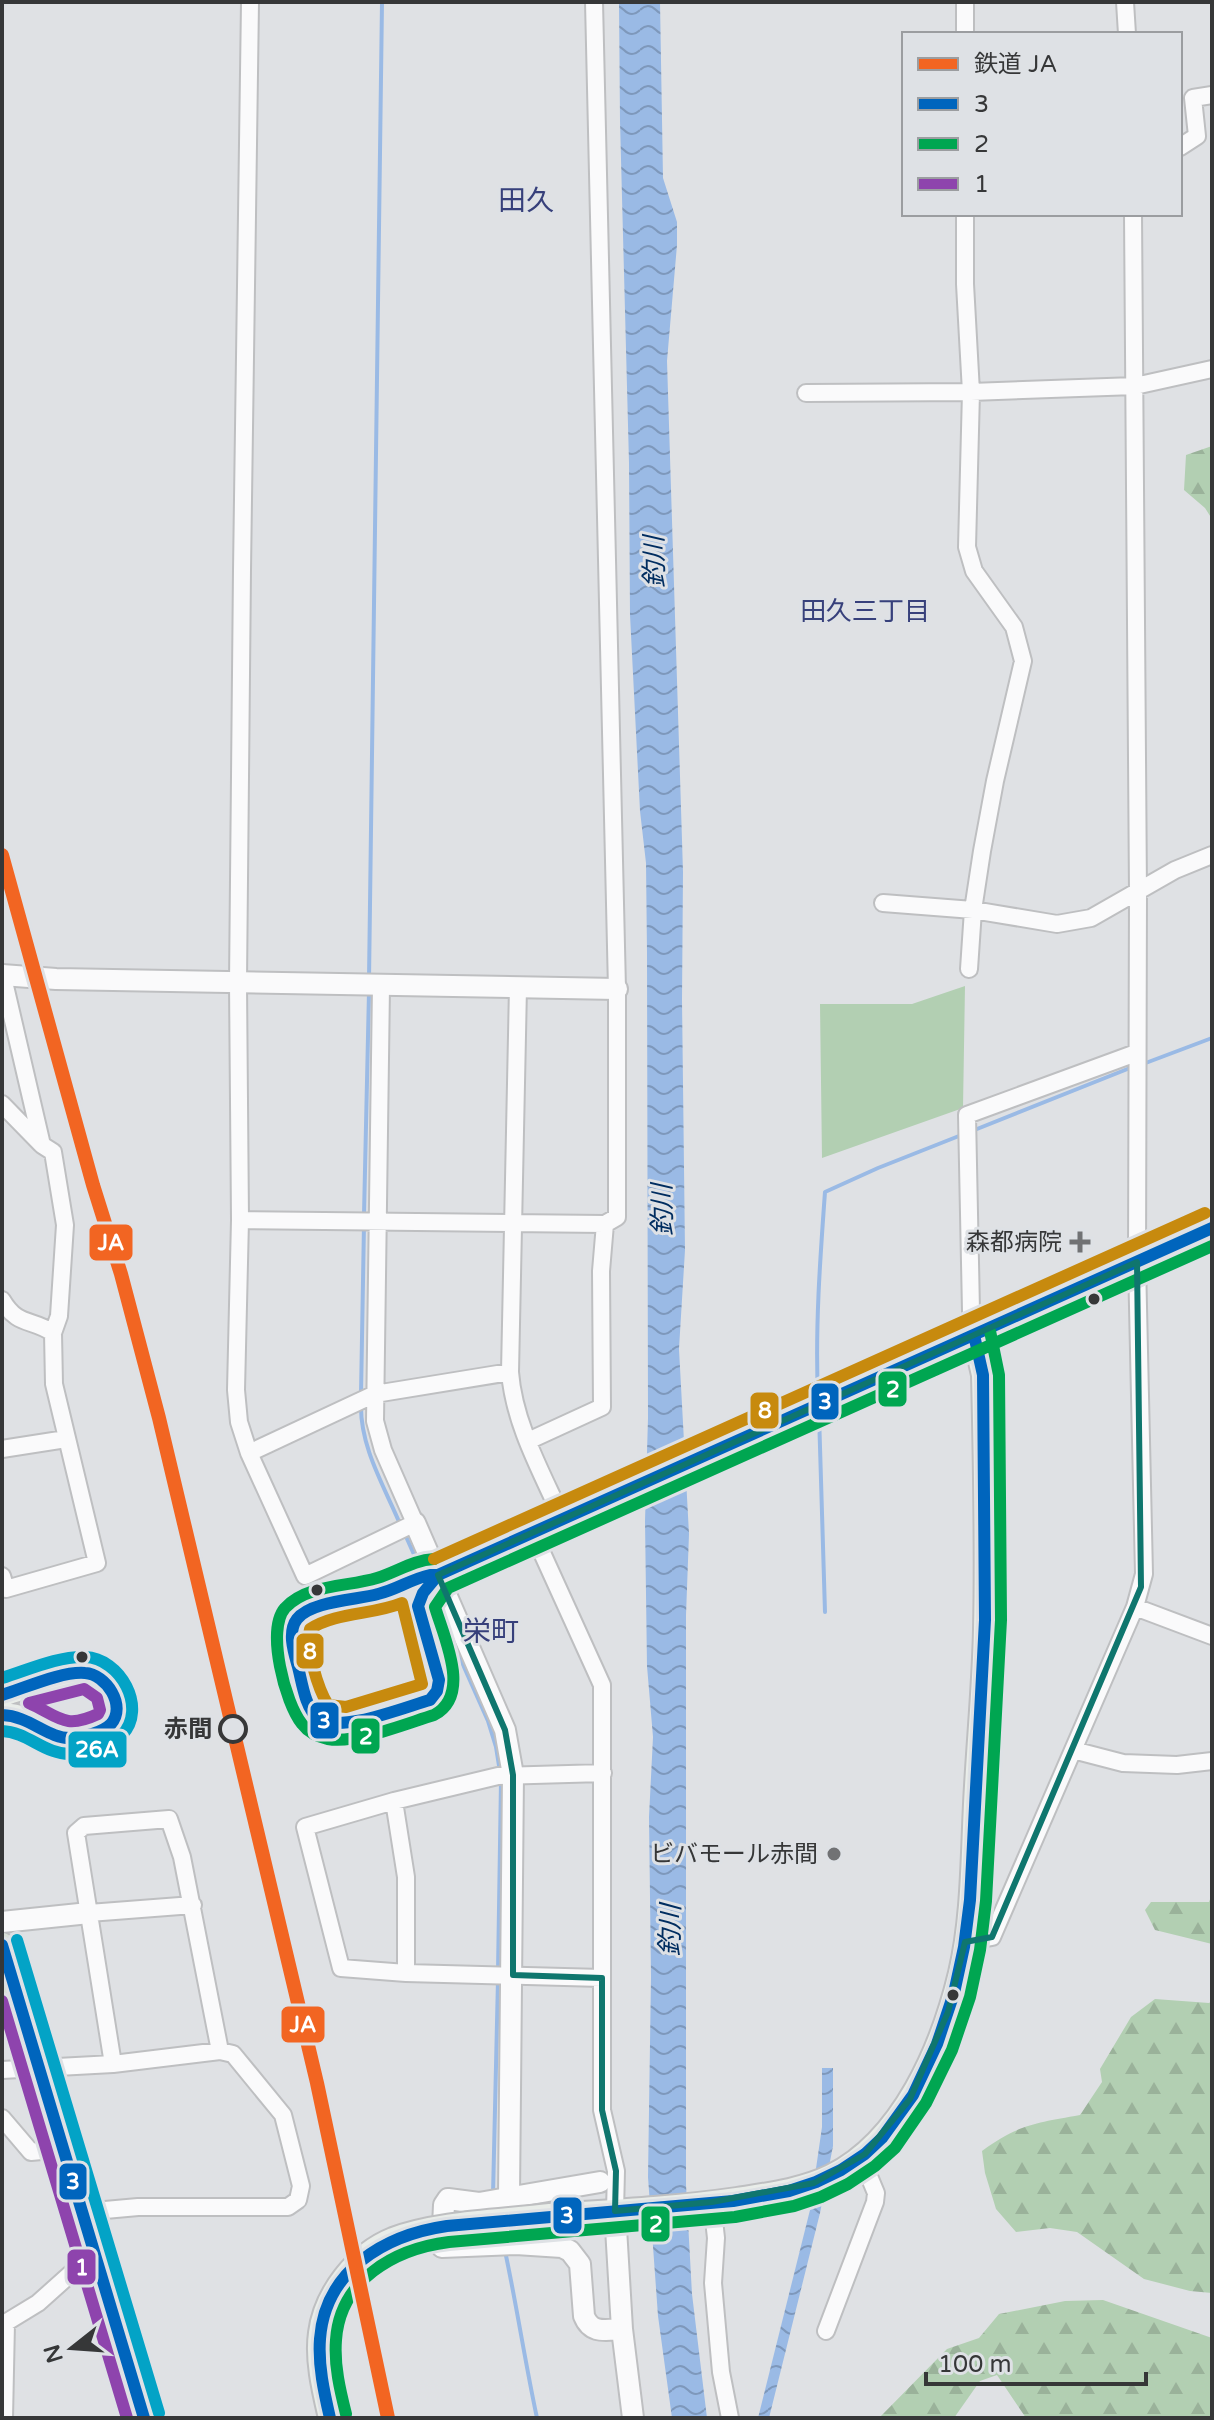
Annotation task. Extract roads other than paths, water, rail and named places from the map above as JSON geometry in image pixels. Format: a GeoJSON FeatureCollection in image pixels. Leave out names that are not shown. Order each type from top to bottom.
{"type":"FeatureCollection","features":[{"type":"Feature","properties":{"kind":"main road"},"geometry":{"type":"LineString","coordinates":[[330,2418],[320,2357],[320,2332],[333,2295],[356,2264],[391,2240],[419,2231],[550,2215],[710,2203],[791,2190],[823,2179],[861,2157],[888,2131],[928,2065],[956,1986],[965,1942],[985,1629],[983,1375],[974,1335],[1212,1228]]}},
{"type":"Feature","properties":{"kind":"main road"},"geometry":{"type":"LineString","coordinates":[[2,1695],[84,1673],[98,1677],[107,1684],[116,1703],[115,1718],[108,1727],[67,1738],[55,1735],[24,1717],[2,1715]]}},
{"type":"Feature","properties":{"kind":"main road"},"geometry":{"type":"LineString","coordinates":[[2,1945],[144,2418]]}},
{"type":"Feature","properties":{"kind":"street"},"geometry":{"type":"LineString","coordinates":[[250,2],[238,983],[240,1220],[236,1390],[239,1422],[249,1453],[305,1576],[415,1523]]}},
{"type":"Feature","properties":{"kind":"street"},"geometry":{"type":"LineString","coordinates":[[240,1220],[605,1224],[617,1217],[617,989],[594,2]]}},
{"type":"Feature","properties":{"kind":"street"},"geometry":{"type":"LineString","coordinates":[[965,2],[965,32]]}},
{"type":"Feature","properties":{"kind":"street"},"geometry":{"type":"LineString","coordinates":[[1125,2],[1127,32]]}},
{"type":"Feature","properties":{"kind":"street"},"geometry":{"type":"LineString","coordinates":[[1182,146],[1197,136],[1193,98],[1212,95]]}},
{"type":"Feature","properties":{"kind":"street"},"geometry":{"type":"LineString","coordinates":[[965,216],[971,392],[967,547],[974,571],[1014,627],[1023,661],[995,781],[973,910],[969,969]]}},
{"type":"Feature","properties":{"kind":"street"},"geometry":{"type":"LineString","coordinates":[[965,1942],[992,1937],[1135,1607],[1144,1574],[1137,1262],[1138,893],[1133,216]]}},
{"type":"Feature","properties":{"kind":"street"},"geometry":{"type":"LineString","coordinates":[[806,393],[971,392],[1135,386],[1212,369]]}},
{"type":"Feature","properties":{"kind":"street"},"geometry":{"type":"LineString","coordinates":[[883,903],[973,910],[1057,924],[1091,918],[1175,870],[1212,855]]}},
{"type":"Feature","properties":{"kind":"street"},"geometry":{"type":"LineString","coordinates":[[42,1145],[2,974],[56,979],[617,989]]}},
{"type":"Feature","properties":{"kind":"street"},"geometry":{"type":"LineString","coordinates":[[381,986],[375,1421],[383,1450],[505,1730],[513,1775],[509,2196]]}},
{"type":"Feature","properties":{"kind":"street"},"geometry":{"type":"LineString","coordinates":[[518,987],[510,1372],[512,1395],[528,1441],[563,1520]]}},
{"type":"Feature","properties":{"kind":"street"},"geometry":{"type":"LineString","coordinates":[[438,1575],[974,1335],[967,1115],[1136,1053]]}},
{"type":"Feature","properties":{"kind":"street"},"geometry":{"type":"LineString","coordinates":[[2,1104],[42,1145],[53,1152],[65,1225],[59,1316],[53,1333],[54,1384],[97,1563],[6,1589],[2,1576]]}},
{"type":"Feature","properties":{"kind":"street"},"geometry":{"type":"LineString","coordinates":[[528,1441],[602,1407],[601,1271],[605,1224]]}},
{"type":"Feature","properties":{"kind":"street"},"geometry":{"type":"LineString","coordinates":[[2,1300],[10,1314],[19,1320],[53,1333]]}},
{"type":"Feature","properties":{"kind":"street"},"geometry":{"type":"LineString","coordinates":[[249,1453],[375,1394],[510,1372]]}},
{"type":"Feature","properties":{"kind":"street"},"geometry":{"type":"LineString","coordinates":[[2,1449],[66,1439]]}},
{"type":"Feature","properties":{"kind":"street"},"geometry":{"type":"LineString","coordinates":[[533,1533],[602,1685],[602,2110],[622,2210],[622,2329],[633,2418]]}},
{"type":"Feature","properties":{"kind":"street"},"geometry":{"type":"LineString","coordinates":[[1135,1607],[1212,1636]]}},
{"type":"Feature","properties":{"kind":"street"},"geometry":{"type":"LineString","coordinates":[[1073,1750],[1123,1763],[1177,1765],[1212,1761]]}},
{"type":"Feature","properties":{"kind":"street"},"geometry":{"type":"LineString","coordinates":[[602,1978],[406,1973],[341,1968],[305,1827],[498,1776],[603,1773]]}},
{"type":"Feature","properties":{"kind":"street"},"geometry":{"type":"LineString","coordinates":[[394,1801],[406,1877],[406,1973]]}},
{"type":"Feature","properties":{"kind":"street"},"geometry":{"type":"LineString","coordinates":[[113,2064],[76,1833],[84,1826],[169,1819],[193,1905],[220,2051]]}},
{"type":"Feature","properties":{"kind":"street"},"geometry":{"type":"LineString","coordinates":[[2,1922],[193,1905]]}},
{"type":"Feature","properties":{"kind":"street"},"geometry":{"type":"LineString","coordinates":[[2,2070],[113,2064],[220,2051],[233,2054],[283,2115],[301,2186],[298,2200],[288,2207],[138,2207],[83,2212]]}},
{"type":"Feature","properties":{"kind":"street"},"geometry":{"type":"LineString","coordinates":[[2,2118],[31,2152],[63,2149]]}},
{"type":"Feature","properties":{"kind":"street"},"geometry":{"type":"LineString","coordinates":[[826,2331],[875,2202],[876,2193],[861,2157]]}},
{"type":"Feature","properties":{"kind":"street"},"geometry":{"type":"LineString","coordinates":[[600,2182],[479,2203],[448,2199],[444,2205],[442,2247],[516,2244],[562,2247],[570,2251],[580,2264],[583,2309],[587,2322],[599,2331],[622,2329]]}},
{"type":"Feature","properties":{"kind":"street"},"geometry":{"type":"LineString","coordinates":[[710,2203],[716,2238],[713,2283],[721,2372],[730,2418]]}},
{"type":"Feature","properties":{"kind":"street"},"geometry":{"type":"LineString","coordinates":[[4,2418],[4,2324],[38,2303],[95,2252]]}},
{"type":"Feature","properties":{"kind":"water","name":"釣川"},"geometry":{"type":"Polygon","coordinates":[[[619,2],[660,2],[663,178],[677,222],[667,361],[683,872],[685,1250],[679,1349],[689,1534],[686,1615],[686,2185],[692,2294],[707,2418],[672,2418],[658,2316],[648,2177],[651,1977],[649,1817],[653,1737],[647,1666],[645,1521],[648,1418],[646,863],[640,811],[630,615],[619,2]]]}},
{"type":"Feature","properties":{"kind":"water"},"geometry":{"type":"Polygon","coordinates":[[[822,2068],[833,2068],[833,2146],[820,2213],[769,2418],[758,2418],[810,2210],[822,2127],[822,2068]]]}},
{"type":"Feature","properties":{"kind":"waterway"},"geometry":{"type":"LineString","coordinates":[[369,980],[382,2]]}},
{"type":"Feature","properties":{"kind":"waterway"},"geometry":{"type":"LineString","coordinates":[[364,1215],[369,992]]}},
{"type":"Feature","properties":{"kind":"waterway"},"geometry":{"type":"LineString","coordinates":[[1143,1064],[1212,1038]]}},
{"type":"Feature","properties":{"kind":"waterway"},"geometry":{"type":"LineString","coordinates":[[972,1131],[1135,1066]]}},
{"type":"Feature","properties":{"kind":"waterway"},"geometry":{"type":"LineString","coordinates":[[818,1397],[818,1320],[825,1192],[964,1134]]}},
{"type":"Feature","properties":{"kind":"waterway"},"geometry":{"type":"LineString","coordinates":[[361,1395],[364,1224]]}},
{"type":"Feature","properties":{"kind":"waterway"},"geometry":{"type":"LineString","coordinates":[[361,1404],[364,1436],[400,1524]]}},
{"type":"Feature","properties":{"kind":"waterway"},"geometry":{"type":"LineString","coordinates":[[819,1414],[825,1612]]}},
{"type":"Feature","properties":{"kind":"waterway"},"geometry":{"type":"LineString","coordinates":[[404,1532],[488,1721],[500,1772]]}},
{"type":"Feature","properties":{"kind":"waterway"},"geometry":{"type":"LineString","coordinates":[[498,1972],[501,1781]]}},
{"type":"Feature","properties":{"kind":"waterway"},"geometry":{"type":"LineString","coordinates":[[493,2195],[498,1980]]}},
{"type":"Feature","properties":{"kind":"waterway"},"geometry":{"type":"LineString","coordinates":[[505,2251],[537,2418]]}},
{"type":"Feature","properties":{"kind":"rail line","name":"JA"},"geometry":{"type":"LineString","coordinates":[[2,855],[159,1418],[317,2083],[388,2418]]}},
{"type":"Feature","properties":{"kind":"place","name":"森都病院"},"geometry":{"type":"Point","coordinates":[1080,1242]}},
{"type":"Feature","properties":{"kind":"place","name":"赤間"},"geometry":{"type":"Point","coordinates":[233,1729]}},
{"type":"Feature","properties":{"kind":"place","name":"ビバモール赤間"},"geometry":{"type":"Point","coordinates":[834,1854]}},
{"type":"Feature","properties":{"kind":"district","name":"田久"},"geometry":{"type":"Point","coordinates":[526,200]}},
{"type":"Feature","properties":{"kind":"district","name":"田久三丁目"},"geometry":{"type":"Point","coordinates":[865,611]}},
{"type":"Feature","properties":{"kind":"district","name":"栄町"},"geometry":{"type":"Point","coordinates":[491,1631]}}]}
